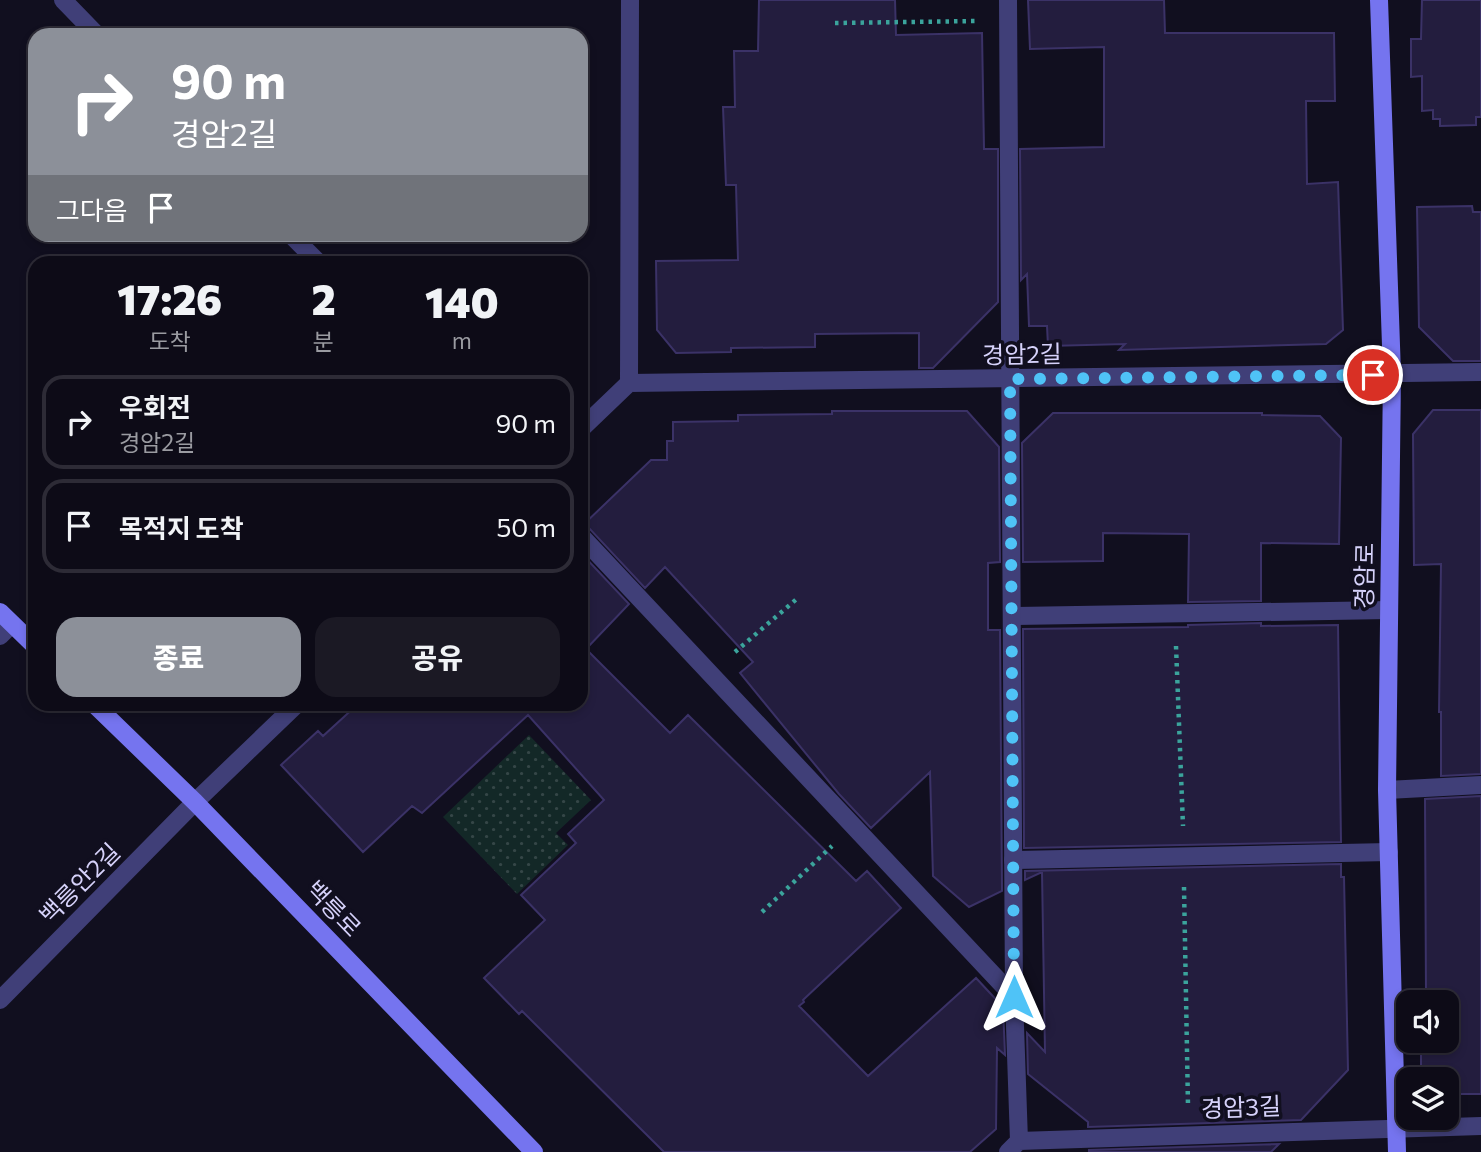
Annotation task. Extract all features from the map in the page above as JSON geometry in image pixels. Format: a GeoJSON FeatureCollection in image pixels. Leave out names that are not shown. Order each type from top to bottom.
{"type":"FeatureCollection","features":[{"type":"Feature","properties":{"kind":"street"},"geometry":{"type":"LineString","coordinates":[[63,0],[90,28]]}},
{"type":"Feature","properties":{"kind":"street"},"geometry":{"type":"LineString","coordinates":[[588,422],[629,383],[629,0]]}},
{"type":"Feature","properties":{"kind":"street"},"geometry":{"type":"LineString","coordinates":[[1008,0],[1014,1146]]}},
{"type":"Feature","properties":{"kind":"street","name":"경암로"},"geometry":{"type":"LineString","coordinates":[[1379,0],[1392,374],[1387,790],[1396,1093]]}},
{"type":"Feature","properties":{"kind":"street"},"geometry":{"type":"LineString","coordinates":[[298,242],[311,256]]}},
{"type":"Feature","properties":{"kind":"street","name":"경암2길"},"geometry":{"type":"LineString","coordinates":[[629,383],[1481,372]]}},
{"type":"Feature","properties":{"kind":"street"},"geometry":{"type":"LineString","coordinates":[[588,543],[1014,997]]}},
{"type":"Feature","properties":{"kind":"street"},"geometry":{"type":"LineString","coordinates":[[1012,617],[1389,610]]}},
{"type":"Feature","properties":{"kind":"street"},"geometry":{"type":"LineString","coordinates":[[4,624],[28,641]]}},
{"type":"Feature","properties":{"kind":"street","name":"백릉로"},"geometry":{"type":"LineString","coordinates":[[101,711],[195,802],[534,1152]]}},
{"type":"Feature","properties":{"kind":"street"},"geometry":{"type":"LineString","coordinates":[[195,802],[290,711]]}},
{"type":"Feature","properties":{"kind":"street"},"geometry":{"type":"LineString","coordinates":[[1387,790],[1481,785]]}},
{"type":"Feature","properties":{"kind":"street","name":"백릉안2길"},"geometry":{"type":"LineString","coordinates":[[0,1000],[195,802]]}},
{"type":"Feature","properties":{"kind":"street"},"geometry":{"type":"LineString","coordinates":[[1013,860],[1389,852]]}},
{"type":"Feature","properties":{"kind":"street","name":"경암3길"},"geometry":{"type":"LineString","coordinates":[[1459,1126],[1481,1126]]}},
{"type":"Feature","properties":{"kind":"street","name":"경암3길"},"geometry":{"type":"LineString","coordinates":[[1014,1146],[1396,1127]]}},
{"type":"Feature","properties":{"kind":"street","name":"경암로"},"geometry":{"type":"LineString","coordinates":[[1397,1130],[1397,1152]]}},
{"type":"Feature","properties":{"kind":"path"},"geometry":{"type":"LineString","coordinates":[[835,23],[1008,21]]}},
{"type":"Feature","properties":{"kind":"path"},"geometry":{"type":"LineString","coordinates":[[710,674],[799,597]]}},
{"type":"Feature","properties":{"kind":"path"},"geometry":{"type":"LineString","coordinates":[[762,912],[853,826]]}},
{"type":"Feature","properties":{"kind":"green space"},"geometry":{"type":"Polygon","coordinates":[[[529,735],[591,800],[556,833],[568,845],[517,894],[443,817],[529,735]]]}},
{"type":"Feature","properties":{"kind":"building"},"geometry":{"type":"Polygon","coordinates":[[[759,0],[895,0],[896,35],[982,33],[984,149],[998,149],[998,302],[933,368],[919,368],[919,333],[815,334],[815,347],[731,348],[731,352],[676,353],[657,330],[656,261],[738,260],[736,185],[726,185],[723,107],[735,107],[734,51],[758,51],[759,0]]]}},
{"type":"Feature","properties":{"kind":"building"},"geometry":{"type":"Polygon","coordinates":[[[1028,0],[1164,0],[1165,33],[1334,33],[1335,101],[1306,101],[1307,184],[1338,182],[1343,330],[1326,344],[1119,350],[1125,344],[1048,346],[1047,326],[1029,326],[1027,274],[1021,280],[1020,149],[1104,147],[1104,47],[1030,49],[1028,0]]]}},
{"type":"Feature","properties":{"kind":"building"},"geometry":{"type":"Polygon","coordinates":[[[1422,0],[1481,0],[1481,117],[1476,117],[1476,125],[1440,126],[1440,119],[1433,119],[1433,110],[1422,111],[1422,76],[1411,77],[1411,39],[1421,39],[1422,0]]]}},
{"type":"Feature","properties":{"kind":"building"},"geometry":{"type":"Polygon","coordinates":[[[1472,206],[1473,212],[1481,212],[1481,361],[1453,361],[1419,327],[1417,207],[1472,206]]]}},
{"type":"Feature","properties":{"kind":"building"},"geometry":{"type":"Polygon","coordinates":[[[1433,410],[1481,410],[1481,774],[1441,776],[1441,564],[1414,565],[1413,434],[1433,410]]]}},
{"type":"Feature","properties":{"kind":"building"},"geometry":{"type":"Polygon","coordinates":[[[832,411],[967,411],[999,447],[1000,562],[988,563],[988,630],[1000,630],[1002,891],[969,907],[933,876],[930,772],[871,828],[839,794],[740,673],[753,662],[665,567],[645,588],[588,528],[588,520],[651,460],[667,460],[667,441],[673,441],[673,422],[738,421],[738,415],[832,414],[832,411]]]}},
{"type":"Feature","properties":{"kind":"building"},"geometry":{"type":"Polygon","coordinates":[[[1053,413],[1262,413],[1320,416],[1341,438],[1339,544],[1261,543],[1261,601],[1188,602],[1189,534],[1103,533],[1103,561],[1023,562],[1022,443],[1053,413]]]}},
{"type":"Feature","properties":{"kind":"building"},"geometry":{"type":"Polygon","coordinates":[[[588,560],[629,604],[588,647],[588,560]]]}},
{"type":"Feature","properties":{"kind":"building"},"geometry":{"type":"Polygon","coordinates":[[[1261,623],[1261,626],[1338,625],[1341,842],[1024,848],[1023,629],[1188,627],[1261,623]]]}},
{"type":"Feature","properties":{"kind":"building"},"geometry":{"type":"Polygon","coordinates":[[[588,651],[670,733],[688,715],[856,881],[867,871],[901,908],[799,1006],[868,1076],[976,978],[1003,1007],[1005,1055],[997,1048],[996,1129],[970,1152],[664,1152],[522,1011],[519,1014],[484,978],[545,920],[521,895],[576,843],[568,834],[604,800],[528,715],[422,813],[412,806],[363,852],[281,765],[318,731],[323,736],[350,711],[588,711],[588,651]]]}},
{"type":"Feature","properties":{"kind":"building"},"geometry":{"type":"Polygon","coordinates":[[[1481,796],[1481,1094],[1459,1094],[1459,1067],[1421,1067],[1421,1053],[1459,1053],[1459,990],[1426,990],[1425,799],[1481,796]]]}},
{"type":"Feature","properties":{"kind":"building"},"geometry":{"type":"Polygon","coordinates":[[[1341,864],[1341,877],[1344,877],[1348,1070],[1301,1120],[1088,1127],[1088,1122],[1028,1074],[1027,1033],[1045,1052],[1042,872],[1025,880],[1025,871],[1341,864]]]}},
{"type":"Feature","properties":{"kind":"building"},"geometry":{"type":"Polygon","coordinates":[[[1279,1144],[1271,1152],[1089,1152],[1089,1150],[1279,1144]]]}},
{"type":"Feature","properties":{"kind":"route"},"geometry":{"type":"LineString","coordinates":[[1014,997],[1010,379],[1373,375]]}}]}
